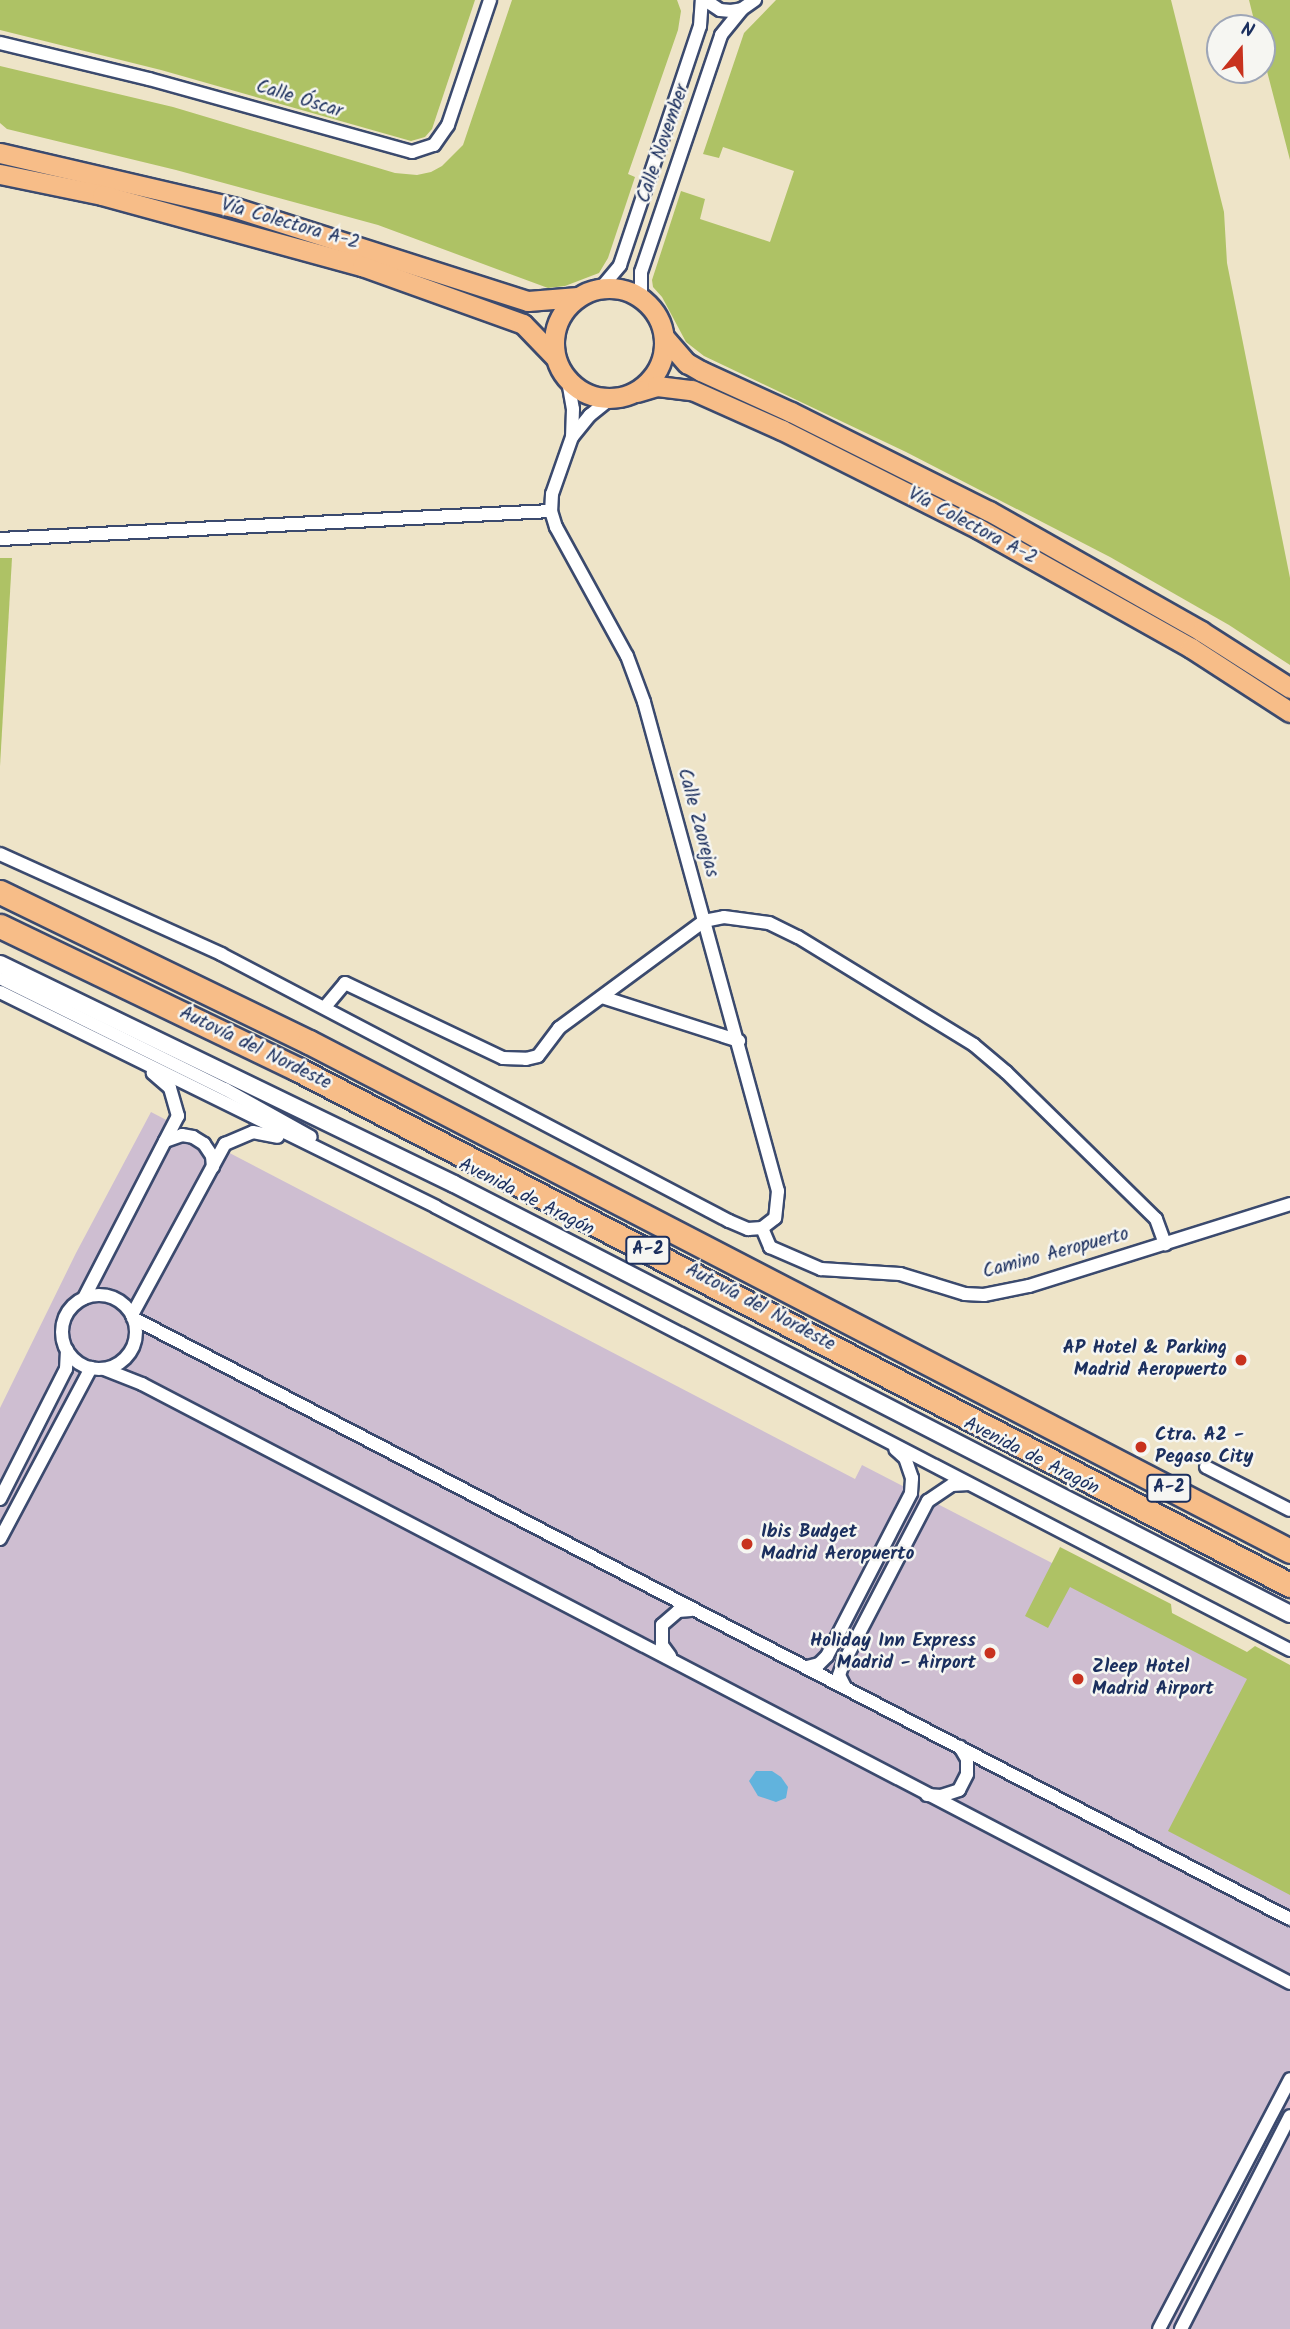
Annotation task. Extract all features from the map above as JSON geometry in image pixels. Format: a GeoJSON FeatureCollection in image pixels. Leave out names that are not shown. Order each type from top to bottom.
{"type":"FeatureCollection","features":[{"type":"Feature","properties":{"kind":"highway","name":"Autovía del Nordeste"},"geometry":{"type":"LineString","coordinates":[[0,892],[320,1048],[1290,1551]]}},
{"type":"Feature","properties":{"kind":"highway","name":"Autovía del Nordeste"},"geometry":{"type":"LineString","coordinates":[[0,926],[396,1119],[1290,1585]]}},
{"type":"Feature","properties":{"kind":"main road","name":"Vía Colectora A-2"},"geometry":{"type":"LineString","coordinates":[[0,153],[236,208],[528,301],[578,297]]}},
{"type":"Feature","properties":{"kind":"main road","name":"Vía Colectora A-2"},"geometry":{"type":"LineString","coordinates":[[0,174],[102,195],[362,266],[523,324],[554,356]]}},
{"type":"Feature","properties":{"kind":"main road"},"geometry":{"type":"LineString","coordinates":[[601,288],[615,288],[641,298],[656,315],[664,337],[659,368],[650,382],[637,391],[610,399],[595,397],[568,381],[554,356],[554,329],[567,306],[578,297],[601,288]]}},
{"type":"Feature","properties":{"kind":"main road","name":"Vía Colectora A-2"},"geometry":{"type":"LineString","coordinates":[[664,337],[687,363],[989,511],[1201,631],[1290,688]]}},
{"type":"Feature","properties":{"kind":"main road","name":"Vía Colectora A-2"},"geometry":{"type":"LineString","coordinates":[[637,391],[657,386],[692,390],[793,436],[1003,542],[1191,648],[1290,712]]}},
{"type":"Feature","properties":{"kind":"street","name":"Calle Óscar"},"geometry":{"type":"LineString","coordinates":[[0,43],[149,79],[411,152],[434,145],[448,125],[490,0]]}},
{"type":"Feature","properties":{"kind":"street"},"geometry":{"type":"LineString","coordinates":[[703,0],[720,10],[742,9],[755,0]]}},
{"type":"Feature","properties":{"kind":"street","name":"Calle November"},"geometry":{"type":"LineString","coordinates":[[601,288],[620,265],[700,26],[703,0]]}},
{"type":"Feature","properties":{"kind":"street","name":"Calle November"},"geometry":{"type":"LineString","coordinates":[[641,298],[641,272],[719,42],[742,9]]}},
{"type":"Feature","properties":{"kind":"street"},"geometry":{"type":"LineString","coordinates":[[0,540],[551,511],[552,494],[572,437],[573,409],[568,381]]}},
{"type":"Feature","properties":{"kind":"street"},"geometry":{"type":"LineString","coordinates":[[572,437],[590,415],[610,399]]}},
{"type":"Feature","properties":{"kind":"street","name":"Calle Zaorejas"},"geometry":{"type":"LineString","coordinates":[[551,511],[556,527],[636,678],[739,1041],[778,1191],[775,1218],[762,1228]]}},
{"type":"Feature","properties":{"kind":"street"},"geometry":{"type":"LineString","coordinates":[[0,854],[221,954],[729,1221],[748,1229],[762,1228]]}},
{"type":"Feature","properties":{"kind":"street"},"geometry":{"type":"LineString","coordinates":[[325,1007],[340,993],[345,983],[503,1058],[526,1059],[538,1056],[559,1028],[704,921],[724,917],[769,923],[953,1029],[1006,1072],[1156,1219],[1165,1244]]}},
{"type":"Feature","properties":{"kind":"street","name":"Avenida de Aragón"},"geometry":{"type":"LineString","coordinates":[[0,964],[454,1184],[1290,1614]]}},
{"type":"Feature","properties":{"kind":"street"},"geometry":{"type":"LineString","coordinates":[[0,978],[225,1089],[436,1208]]}},
{"type":"Feature","properties":{"kind":"street"},"geometry":{"type":"LineString","coordinates":[[0,992],[436,1208],[1290,1650]]}},
{"type":"Feature","properties":{"kind":"street"},"geometry":{"type":"LineString","coordinates":[[602,997],[739,1041]]}},
{"type":"Feature","properties":{"kind":"street"},"geometry":{"type":"LineString","coordinates":[[84,1298],[178,1116],[170,1088],[133,1058]]}},
{"type":"Feature","properties":{"kind":"street"},"geometry":{"type":"LineString","coordinates":[[97,1368],[114,1366],[131,1351],[135,1340],[133,1317],[225,1144],[253,1132],[269,1133],[346,1163]]}},
{"type":"Feature","properties":{"kind":"street"},"geometry":{"type":"LineString","coordinates":[[165,1141],[183,1135],[193,1137],[204,1144],[214,1167]]}},
{"type":"Feature","properties":{"kind":"street","name":"Camino Aeropuerto"},"geometry":{"type":"LineString","coordinates":[[762,1228],[769,1247],[821,1269],[900,1274],[965,1294],[984,1295],[1029,1286],[1290,1204]]}},
{"type":"Feature","properties":{"kind":"street"},"geometry":{"type":"LineString","coordinates":[[0,1499],[66,1369],[62,1330],[64,1320],[75,1304],[84,1298],[106,1296],[117,1300],[133,1317],[1290,1919]]}},
{"type":"Feature","properties":{"kind":"street"},"geometry":{"type":"LineString","coordinates":[[66,1349],[73,1358],[142,1384],[673,1660],[923,1794],[1290,1983]]}},
{"type":"Feature","properties":{"kind":"street"},"geometry":{"type":"LineString","coordinates":[[0,1539],[97,1368]]}},
{"type":"Feature","properties":{"kind":"street"},"geometry":{"type":"LineString","coordinates":[[807,1667],[819,1664],[827,1656],[911,1493],[912,1478],[905,1458],[884,1440]]}},
{"type":"Feature","properties":{"kind":"street"},"geometry":{"type":"LineString","coordinates":[[1206,1467],[1290,1510]]}},
{"type":"Feature","properties":{"kind":"street"},"geometry":{"type":"LineString","coordinates":[[845,1687],[839,1675],[843,1664],[928,1501],[952,1485],[969,1484]]}},
{"type":"Feature","properties":{"kind":"street"},"geometry":{"type":"LineString","coordinates":[[673,1660],[662,1645],[662,1625],[678,1611],[692,1610]]}},
{"type":"Feature","properties":{"kind":"street"},"geometry":{"type":"LineString","coordinates":[[923,1794],[942,1796],[958,1790],[967,1774],[967,1759],[959,1746]]}},
{"type":"Feature","properties":{"kind":"street"},"geometry":{"type":"LineString","coordinates":[[1159,2329],[1290,2079]]}},
{"type":"Feature","properties":{"kind":"street"},"geometry":{"type":"LineString","coordinates":[[1181,2329],[1290,2116]]}},
{"type":"Feature","properties":{"kind":"shaded area"},"geometry":{"type":"Polygon","coordinates":[[[151,1112],[855,1479],[862,1465],[1052,1563],[1290,1702],[1290,2329],[0,2329],[0,1408],[76,1253],[151,1112]]]}},
{"type":"Feature","properties":{"kind":"green space"},"geometry":{"type":"Polygon","coordinates":[[[0,0],[475,0],[432,129],[425,137],[411,141],[161,70],[0,30],[0,0]]]}},
{"type":"Feature","properties":{"kind":"green space"},"geometry":{"type":"Polygon","coordinates":[[[512,0],[677,0],[681,11],[678,30],[628,174],[635,177],[608,258],[599,273],[565,286],[548,288],[378,225],[176,170],[7,129],[0,123],[0,66],[173,107],[395,173],[417,175],[431,172],[442,166],[463,145],[512,0]]]}},
{"type":"Feature","properties":{"kind":"green space"},"geometry":{"type":"Polygon","coordinates":[[[776,0],[1171,0],[1224,212],[1227,263],[1290,578],[1290,665],[1229,625],[1110,557],[906,452],[704,356],[686,342],[662,297],[653,287],[652,280],[681,191],[705,199],[700,219],[770,242],[794,171],[723,147],[719,158],[703,154],[744,33],[776,0]]]}},
{"type":"Feature","properties":{"kind":"green space"},"geometry":{"type":"Polygon","coordinates":[[[1249,0],[1290,0],[1290,160],[1270,84],[1276,84],[1276,14],[1252,14],[1249,0]]]}},
{"type":"Feature","properties":{"kind":"green space"},"geometry":{"type":"Polygon","coordinates":[[[0,558],[12,558],[0,766],[0,558]]]}},
{"type":"Feature","properties":{"kind":"green space"},"geometry":{"type":"Polygon","coordinates":[[[1060,1547],[1171,1604],[1172,1613],[1247,1652],[1255,1646],[1290,1665],[1290,1895],[1168,1831],[1247,1679],[1070,1587],[1048,1628],[1025,1616],[1060,1547]]]}},
{"type":"Feature","properties":{"kind":"water"},"geometry":{"type":"Polygon","coordinates":[[[756,1771],[772,1771],[781,1777],[788,1787],[786,1798],[776,1802],[758,1796],[749,1781],[756,1771]]]}},
{"type":"Feature","properties":{"kind":"place","name":"AP Hotel & Parking Madrid Aeropuerto"},"geometry":{"type":"Point","coordinates":[1241,1360]}},
{"type":"Feature","properties":{"kind":"place","name":"Ctra. A2 - Pegaso City"},"geometry":{"type":"Point","coordinates":[1141,1447]}},
{"type":"Feature","properties":{"kind":"place","name":"Ibis Budget Madrid Aeropuerto"},"geometry":{"type":"Point","coordinates":[747,1544]}},
{"type":"Feature","properties":{"kind":"place","name":"Holiday Inn Express Madrid - Airport"},"geometry":{"type":"Point","coordinates":[990,1653]}},
{"type":"Feature","properties":{"kind":"place","name":"Zleep Hotel Madrid Airport"},"geometry":{"type":"Point","coordinates":[1078,1679]}}]}
